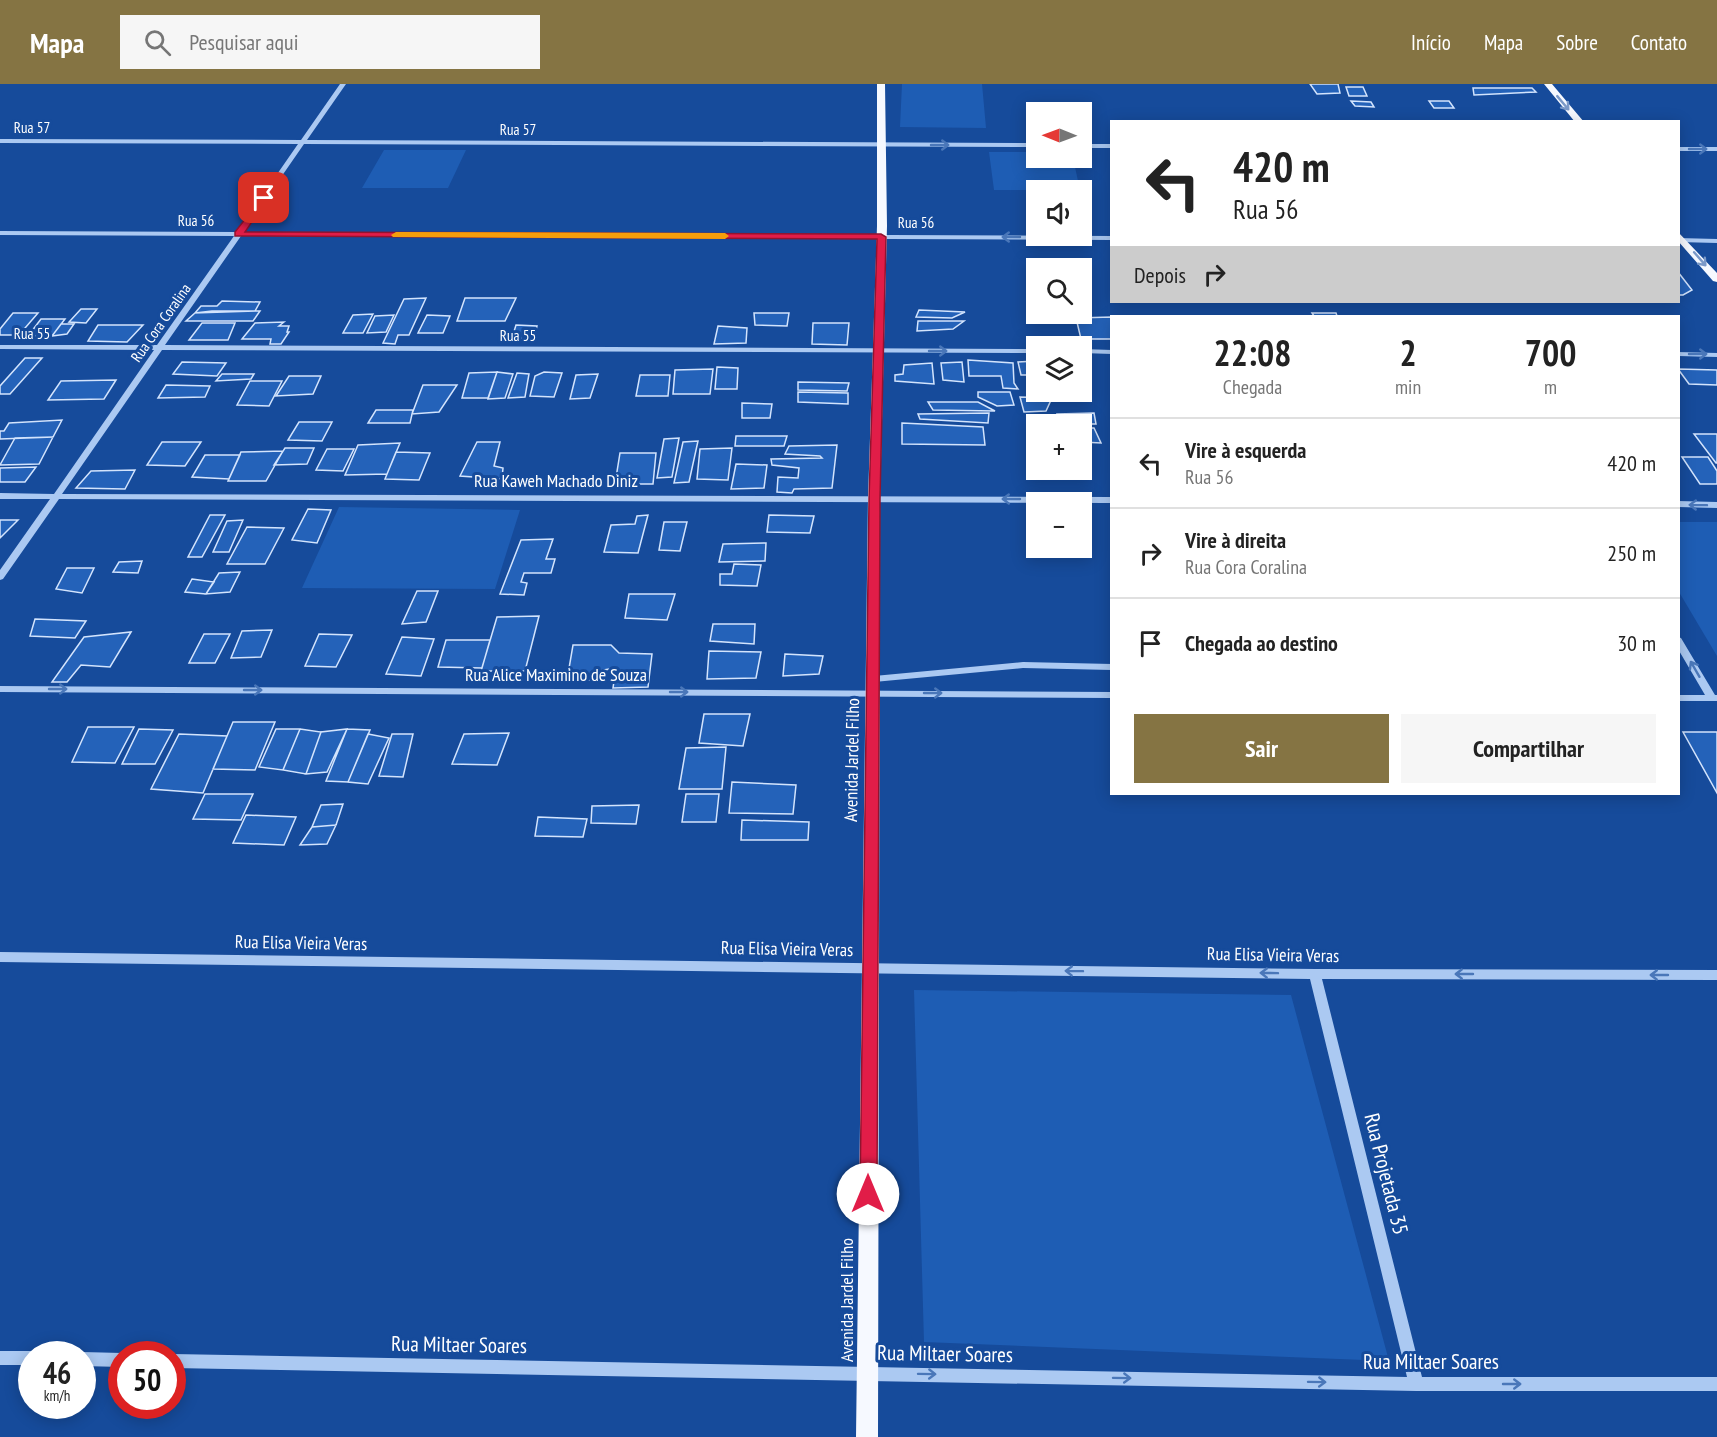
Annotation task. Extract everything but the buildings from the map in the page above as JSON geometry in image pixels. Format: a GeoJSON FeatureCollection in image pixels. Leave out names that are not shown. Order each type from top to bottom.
{"type":"FeatureCollection","features":[{"type":"Feature","properties":{"kind":"main road","name":"Avenida Jardel Filho"},"geometry":{"type":"LineString","coordinates":[[867,1437],[874,499],[880,350],[881,84]]}},
{"type":"Feature","properties":{"kind":"main road"},"geometry":{"type":"LineString","coordinates":[[1548,84],[1578,120]]}},
{"type":"Feature","properties":{"kind":"main road"},"geometry":{"type":"LineString","coordinates":[[1680,239],[1717,279]]}},
{"type":"Feature","properties":{"kind":"street","name":"Rua Cora Coralina"},"geometry":{"type":"LineString","coordinates":[[0,577],[343,84]]}},
{"type":"Feature","properties":{"kind":"street","name":"Rua 57"},"geometry":{"type":"LineString","coordinates":[[0,141],[1026,145]]}},
{"type":"Feature","properties":{"kind":"street"},"geometry":{"type":"LineString","coordinates":[[1092,146],[1110,146]]}},
{"type":"Feature","properties":{"kind":"street"},"geometry":{"type":"LineString","coordinates":[[1680,149],[1717,149]]}},
{"type":"Feature","properties":{"kind":"street","name":"Rua 56"},"geometry":{"type":"LineString","coordinates":[[0,233],[1110,238]]}},
{"type":"Feature","properties":{"kind":"street"},"geometry":{"type":"LineString","coordinates":[[1680,239],[1717,241]]}},
{"type":"Feature","properties":{"kind":"street","name":"Rua 55"},"geometry":{"type":"LineString","coordinates":[[0,347],[1026,351]]}},
{"type":"Feature","properties":{"kind":"street"},"geometry":{"type":"LineString","coordinates":[[1092,351],[1110,352]]}},
{"type":"Feature","properties":{"kind":"street"},"geometry":{"type":"LineString","coordinates":[[1680,354],[1717,354]]}},
{"type":"Feature","properties":{"kind":"street","name":"Rua Kaweh Machado Diniz"},"geometry":{"type":"LineString","coordinates":[[0,496],[1110,500]]}},
{"type":"Feature","properties":{"kind":"street"},"geometry":{"type":"LineString","coordinates":[[1680,504],[1717,505]]}},
{"type":"Feature","properties":{"kind":"street"},"geometry":{"type":"LineString","coordinates":[[1680,643],[1714,698]]}},
{"type":"Feature","properties":{"kind":"street"},"geometry":{"type":"LineString","coordinates":[[874,686],[1023,665],[1110,667]]}},
{"type":"Feature","properties":{"kind":"street","name":"Rua Alice Maximino de Souza"},"geometry":{"type":"LineString","coordinates":[[0,689],[874,686],[1110,695]]}},
{"type":"Feature","properties":{"kind":"street"},"geometry":{"type":"LineString","coordinates":[[1680,698],[1714,698]]}},
{"type":"Feature","properties":{"kind":"street","name":"Rua Elisa Vieira Veras"},"geometry":{"type":"LineString","coordinates":[[0,957],[1315,974],[1717,975]]}},
{"type":"Feature","properties":{"kind":"street","name":"Rua Projetada 35"},"geometry":{"type":"LineString","coordinates":[[1315,974],[1416,1384]]}},
{"type":"Feature","properties":{"kind":"street"},"geometry":{"type":"LineString","coordinates":[[0,1358],[18,1358]]}},
{"type":"Feature","properties":{"kind":"street","name":"Rua Miltaer Soares"},"geometry":{"type":"LineString","coordinates":[[186,1361],[1416,1384],[1717,1384]]}},
{"type":"Feature","properties":{"kind":"shaded area"},"geometry":{"type":"Polygon","coordinates":[[[902,84],[982,84],[986,128],[900,127],[902,84]]]}},
{"type":"Feature","properties":{"kind":"shaded area"},"geometry":{"type":"Polygon","coordinates":[[[384,150],[466,150],[448,188],[362,188],[384,150]]]}},
{"type":"Feature","properties":{"kind":"shaded area"},"geometry":{"type":"Polygon","coordinates":[[[989,152],[1026,152],[1026,168],[1075,168],[1078,180],[1026,180],[1026,190],[994,190],[989,152]]]}},
{"type":"Feature","properties":{"kind":"shaded area"},"geometry":{"type":"Polygon","coordinates":[[[339,507],[520,510],[495,589],[302,588],[339,507]]]}},
{"type":"Feature","properties":{"kind":"shaded area"},"geometry":{"type":"Polygon","coordinates":[[[1680,522],[1717,522],[1717,656],[1680,594],[1680,522]]]}},
{"type":"Feature","properties":{"kind":"shaded area"},"geometry":{"type":"Polygon","coordinates":[[[914,990],[1291,995],[1389,1361],[924,1342],[914,990]]]}},
{"type":"Feature","properties":{"kind":"slow traffic"},"geometry":{"type":"LineString","coordinates":[[396,235],[725,236]]}},
{"type":"Feature","properties":{"kind":"route"},"geometry":{"type":"LineString","coordinates":[[264,198],[238,234],[881,237],[880,350],[874,499],[868,1194]]}}]}
